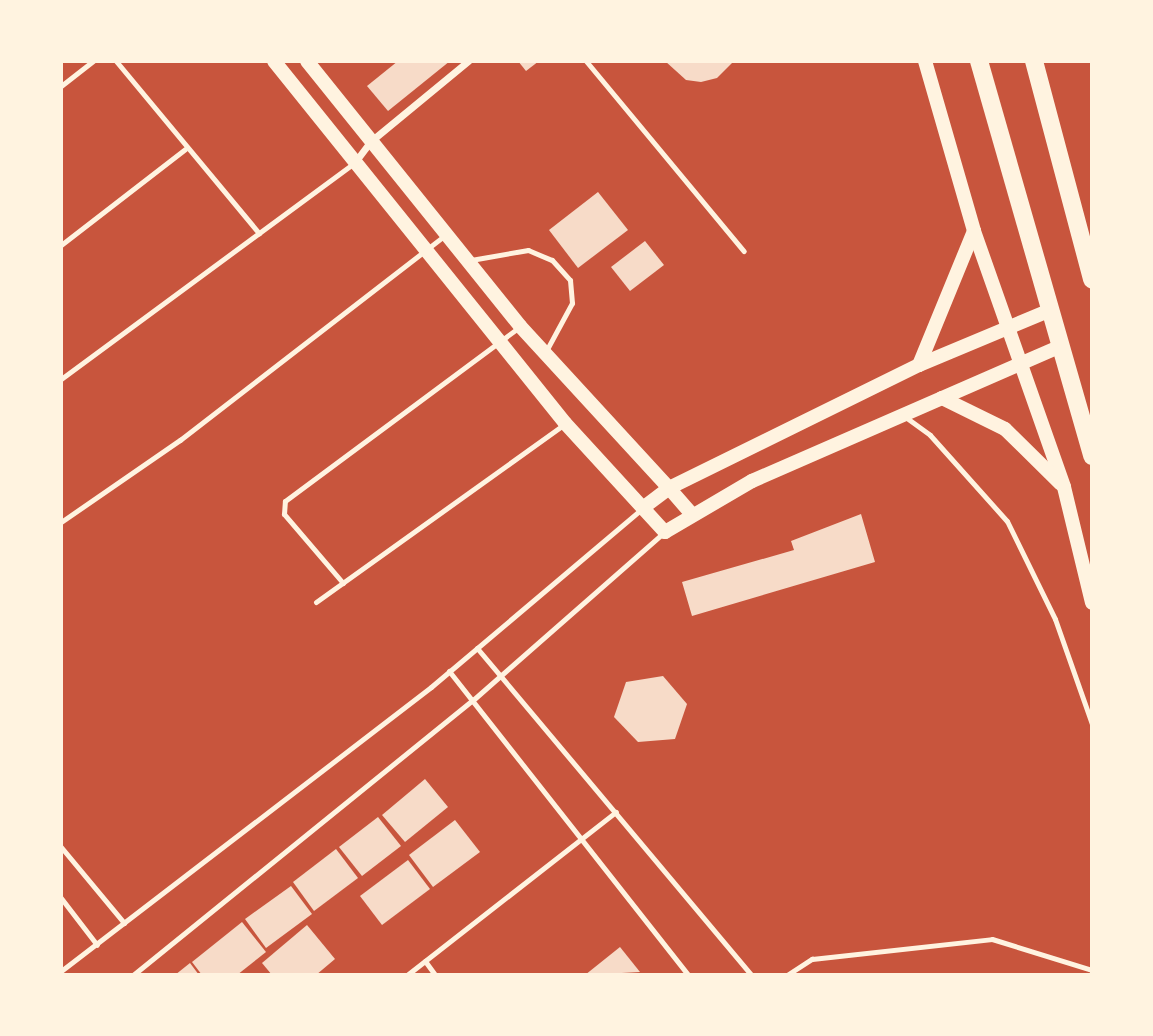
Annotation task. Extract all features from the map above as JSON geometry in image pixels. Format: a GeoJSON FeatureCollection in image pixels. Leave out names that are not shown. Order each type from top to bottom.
{"type":"FeatureCollection","features":[{"type":"Feature","properties":{"kind":"highway"},"geometry":{"type":"LineString","coordinates":[[979,61],[1056,348],[1092,456]]}},
{"type":"Feature","properties":{"kind":"highway"},"geometry":{"type":"LineString","coordinates":[[1034,61],[1092,279]]}},
{"type":"Feature","properties":{"kind":"main road"},"geometry":{"type":"LineString","coordinates":[[274,61],[424,252],[565,423],[665,531],[690,512],[1024,360],[1056,348]]}},
{"type":"Feature","properties":{"kind":"main road"},"geometry":{"type":"LineString","coordinates":[[307,61],[520,326],[690,512]]}},
{"type":"Feature","properties":{"kind":"main road"},"geometry":{"type":"LineString","coordinates":[[925,61],[974,231],[1024,360],[1064,487],[1092,603]]}},
{"type":"Feature","properties":{"kind":"main road"},"geometry":{"type":"LineString","coordinates":[[919,365],[974,231]]}},
{"type":"Feature","properties":{"kind":"main road"},"geometry":{"type":"LineString","coordinates":[[644,507],[668,488],[919,365],[1010,324],[1046,312]]}},
{"type":"Feature","properties":{"kind":"main road"},"geometry":{"type":"LineString","coordinates":[[942,398],[1005,429],[1064,487]]}},
{"type":"Feature","properties":{"kind":"street"},"geometry":{"type":"LineString","coordinates":[[355,162],[371,141],[468,61]]}},
{"type":"Feature","properties":{"kind":"lane"},"geometry":{"type":"LineString","coordinates":[[61,86],[93,61]]}},
{"type":"Feature","properties":{"kind":"lane"},"geometry":{"type":"LineString","coordinates":[[116,61],[186,149],[259,233]]}},
{"type":"Feature","properties":{"kind":"lane"},"geometry":{"type":"LineString","coordinates":[[586,61],[744,250]]}},
{"type":"Feature","properties":{"kind":"lane"},"geometry":{"type":"LineString","coordinates":[[61,245],[186,149]]}},
{"type":"Feature","properties":{"kind":"lane"},"geometry":{"type":"LineString","coordinates":[[61,379],[355,162]]}},
{"type":"Feature","properties":{"kind":"lane"},"geometry":{"type":"LineString","coordinates":[[61,522],[180,440],[446,234]]}},
{"type":"Feature","properties":{"kind":"lane"},"geometry":{"type":"LineString","coordinates":[[468,261],[528,250],[552,260],[569,280],[572,303],[544,353]]}},
{"type":"Feature","properties":{"kind":"lane"},"geometry":{"type":"LineString","coordinates":[[343,583],[284,514],[285,501],[501,343],[520,326]]}},
{"type":"Feature","properties":{"kind":"lane"},"geometry":{"type":"LineString","coordinates":[[902,415],[930,435],[1007,522],[1055,619],[1092,724]]}},
{"type":"Feature","properties":{"kind":"lane"},"geometry":{"type":"LineString","coordinates":[[316,602],[565,423]]}},
{"type":"Feature","properties":{"kind":"lane"},"geometry":{"type":"LineString","coordinates":[[61,971],[449,671],[644,507]]}},
{"type":"Feature","properties":{"kind":"lane"},"geometry":{"type":"LineString","coordinates":[[133,975],[473,700],[665,531]]}},
{"type":"Feature","properties":{"kind":"lane"},"geometry":{"type":"LineString","coordinates":[[477,648],[751,975]]}},
{"type":"Feature","properties":{"kind":"lane"},"geometry":{"type":"LineString","coordinates":[[449,671],[584,837],[688,975]]}},
{"type":"Feature","properties":{"kind":"lane"},"geometry":{"type":"LineString","coordinates":[[407,975],[616,813]]}},
{"type":"Feature","properties":{"kind":"lane"},"geometry":{"type":"LineString","coordinates":[[61,847],[124,923]]}},
{"type":"Feature","properties":{"kind":"lane"},"geometry":{"type":"LineString","coordinates":[[61,898],[97,945]]}},
{"type":"Feature","properties":{"kind":"lane"},"geometry":{"type":"LineString","coordinates":[[787,975],[813,959],[992,939],[1092,970]]}},
{"type":"Feature","properties":{"kind":"lane"},"geometry":{"type":"LineString","coordinates":[[425,961],[435,975]]}},
{"type":"Feature","properties":{"kind":"building"},"geometry":{"type":"Polygon","coordinates":[[[398,61],[450,61],[388,111],[367,86],[398,61]]]}},
{"type":"Feature","properties":{"kind":"building"},"geometry":{"type":"Polygon","coordinates":[[[518,61],[539,61],[526,71],[518,61]]]}},
{"type":"Feature","properties":{"kind":"building"},"geometry":{"type":"Polygon","coordinates":[[[665,61],[734,61],[717,78],[701,82],[686,80],[665,61]]]}},
{"type":"Feature","properties":{"kind":"building"},"geometry":{"type":"Polygon","coordinates":[[[598,192],[628,230],[578,268],[549,230],[598,192]]]}},
{"type":"Feature","properties":{"kind":"building"},"geometry":{"type":"Polygon","coordinates":[[[645,241],[664,265],[630,291],[611,267],[645,241]]]}},
{"type":"Feature","properties":{"kind":"building"},"geometry":{"type":"Polygon","coordinates":[[[861,514],[875,562],[692,616],[682,582],[794,550],[791,541],[861,514]]]}},
{"type":"Feature","properties":{"kind":"building"},"geometry":{"type":"Polygon","coordinates":[[[663,676],[687,704],[675,739],[638,742],[614,717],[626,682],[663,676]]]}},
{"type":"Feature","properties":{"kind":"building"},"geometry":{"type":"Polygon","coordinates":[[[425,779],[448,807],[405,842],[382,815],[425,779]]]}},
{"type":"Feature","properties":{"kind":"building"},"geometry":{"type":"Polygon","coordinates":[[[378,817],[401,846],[362,876],[339,847],[378,817]]]}},
{"type":"Feature","properties":{"kind":"building"},"geometry":{"type":"Polygon","coordinates":[[[455,820],[480,852],[433,887],[409,855],[455,820]]]}},
{"type":"Feature","properties":{"kind":"building"},"geometry":{"type":"Polygon","coordinates":[[[336,849],[358,878],[314,911],[293,882],[336,849]]]}},
{"type":"Feature","properties":{"kind":"building"},"geometry":{"type":"Polygon","coordinates":[[[408,860],[430,889],[382,925],[360,896],[408,860]]]}},
{"type":"Feature","properties":{"kind":"building"},"geometry":{"type":"Polygon","coordinates":[[[291,886],[312,914],[266,948],[245,919],[291,886]]]}},
{"type":"Feature","properties":{"kind":"building"},"geometry":{"type":"Polygon","coordinates":[[[242,922],[266,952],[237,975],[202,975],[192,962],[242,922]]]}},
{"type":"Feature","properties":{"kind":"building"},"geometry":{"type":"Polygon","coordinates":[[[307,925],[335,959],[316,975],[272,975],[262,963],[307,925]]]}},
{"type":"Feature","properties":{"kind":"building"},"geometry":{"type":"Polygon","coordinates":[[[620,947],[640,972],[585,975],[620,947]]]}},
{"type":"Feature","properties":{"kind":"building"},"geometry":{"type":"Polygon","coordinates":[[[190,963],[199,975],[175,975],[190,963]]]}}]}
